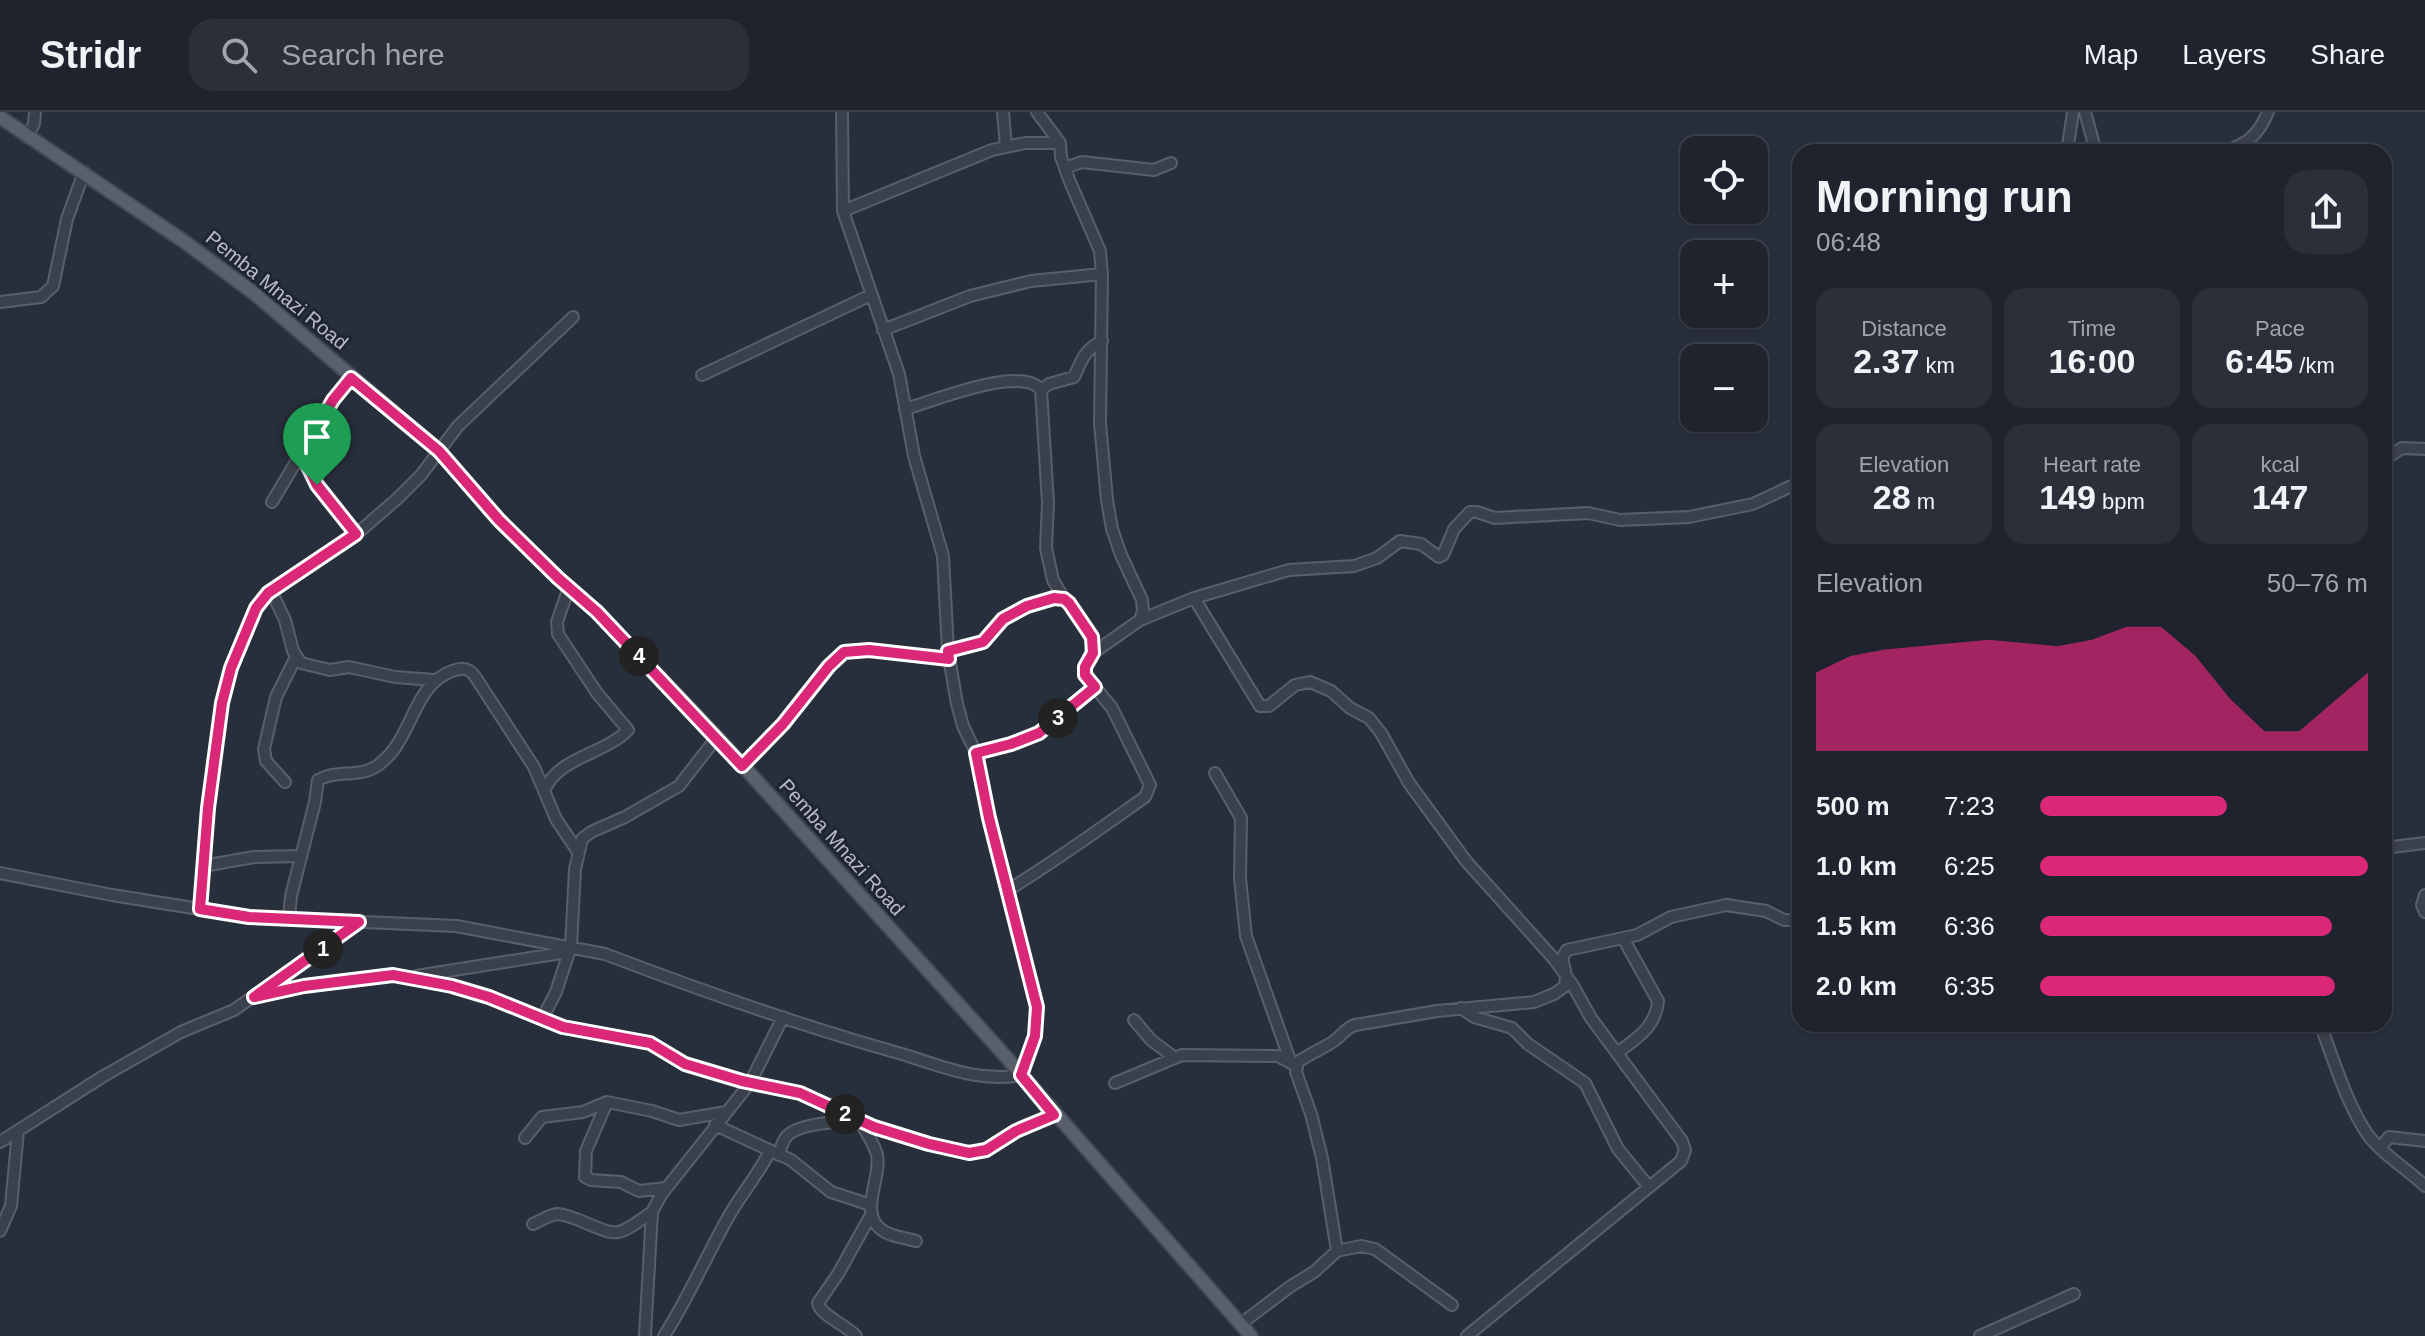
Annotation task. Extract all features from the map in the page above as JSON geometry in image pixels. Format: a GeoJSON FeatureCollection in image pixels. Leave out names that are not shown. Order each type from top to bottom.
{"type":"FeatureCollection","features":[{"type":"Feature","properties":{"kind":"main road","name":"Pemba Mnazi Road"},"geometry":{"type":"LineString","coordinates":[[0,117],[182,240],[255,294],[439,451],[499,520],[597,612],[717,737],[1251,1336]]}},
{"type":"Feature","properties":{"kind":"street"},"geometry":{"type":"LineString","coordinates":[[27,137],[34,124],[35,112]]}},
{"type":"Feature","properties":{"kind":"street"},"geometry":{"type":"LineString","coordinates":[[0,873],[249,917],[456,926],[605,954],[834,1035],[977,1076],[1000,1079],[1021,1075],[1035,1036],[1037,1007],[989,818],[976,753],[960,715],[949,655],[943,556],[914,456],[899,374],[843,211],[842,112],[849,112]]}},
{"type":"Feature","properties":{"kind":"street"},"geometry":{"type":"LineString","coordinates":[[1003,112],[1006,147]]}},
{"type":"Feature","properties":{"kind":"street"},"geometry":{"type":"LineString","coordinates":[[1037,112],[1060,143],[1065,168],[1096,241],[1102,274],[1100,423],[1107,500],[1121,555],[1142,600],[1140,620]]}},
{"type":"Feature","properties":{"kind":"street"},"geometry":{"type":"LineString","coordinates":[[2068,144],[2073,112]]}},
{"type":"Feature","properties":{"kind":"street"},"geometry":{"type":"LineString","coordinates":[[2085,112],[2094,144]]}},
{"type":"Feature","properties":{"kind":"street"},"geometry":{"type":"LineString","coordinates":[[2245,144],[2254,138],[2268,112]]}},
{"type":"Feature","properties":{"kind":"street"},"geometry":{"type":"LineString","coordinates":[[843,211],[972,156],[1025,143],[1060,143]]}},
{"type":"Feature","properties":{"kind":"street"},"geometry":{"type":"LineString","coordinates":[[1065,168],[1082,162],[1154,170],[1171,163]]}},
{"type":"Feature","properties":{"kind":"street"},"geometry":{"type":"LineString","coordinates":[[0,302],[41,297],[53,286],[67,219],[84,172]]}},
{"type":"Feature","properties":{"kind":"street"},"geometry":{"type":"LineString","coordinates":[[883,330],[970,296],[1031,281],[1102,274]]}},
{"type":"Feature","properties":{"kind":"street"},"geometry":{"type":"LineString","coordinates":[[702,375],[871,295]]}},
{"type":"Feature","properties":{"kind":"street"},"geometry":{"type":"LineString","coordinates":[[200,909],[222,703],[231,668],[256,608],[271,591],[356,534],[398,498],[483,400],[573,317]]}},
{"type":"Feature","properties":{"kind":"street"},"geometry":{"type":"LineString","coordinates":[[1041,390],[1049,384],[1074,377],[1082,355],[1102,341]]}},
{"type":"Feature","properties":{"kind":"street"},"geometry":{"type":"LineString","coordinates":[[272,502],[333,400],[351,378]]}},
{"type":"Feature","properties":{"kind":"street"},"geometry":{"type":"LineString","coordinates":[[905,409],[984,384],[1025,382],[1036,384],[1041,390],[1048,503],[1046,548],[1053,580],[1092,637],[1093,653]]}},
{"type":"Feature","properties":{"kind":"street"},"geometry":{"type":"LineString","coordinates":[[2392,455],[2402,448],[2425,449]]}},
{"type":"Feature","properties":{"kind":"street"},"geometry":{"type":"LineString","coordinates":[[302,454],[317,485],[356,534]]}},
{"type":"Feature","properties":{"kind":"street"},"geometry":{"type":"LineString","coordinates":[[1008,890],[1034,875],[1145,797],[1149,791],[1150,785],[1112,708],[1085,675],[1085,667],[1093,653],[1140,620],[1194,598],[1289,570],[1354,566],[1377,558],[1400,541],[1421,544],[1439,557],[1443,555],[1454,529],[1470,512],[1495,518],[1588,513],[1620,520],[1689,517],[1753,504],[1792,486]]}},
{"type":"Feature","properties":{"kind":"street"},"geometry":{"type":"LineString","coordinates":[[545,789],[549,780],[560,771],[628,730],[624,722],[609,709],[558,634],[557,622],[569,587]]}},
{"type":"Feature","properties":{"kind":"street"},"geometry":{"type":"LineString","coordinates":[[271,591],[285,620],[296,657],[310,666],[330,670],[349,667],[395,677],[434,680],[463,668],[468,669],[529,760],[545,789],[556,819],[578,852]]}},
{"type":"Feature","properties":{"kind":"street"},"geometry":{"type":"LineString","coordinates":[[742,766],[783,724],[844,652],[869,650],[949,655],[983,642],[1003,619],[1027,606],[1054,598],[1064,599]]}},
{"type":"Feature","properties":{"kind":"street"},"geometry":{"type":"LineString","coordinates":[[1194,598],[1260,706],[1269,706],[1295,685],[1310,682],[1331,691],[1350,708],[1369,718],[1409,783],[1466,861],[1516,914],[1566,975],[1617,1053],[1682,1141],[1685,1150],[1681,1161],[1467,1336]]}},
{"type":"Feature","properties":{"kind":"street"},"geometry":{"type":"LineString","coordinates":[[285,782],[266,761],[264,749],[276,697],[296,657]]}},
{"type":"Feature","properties":{"kind":"street"},"geometry":{"type":"LineString","coordinates":[[289,919],[318,780],[337,772],[366,772],[382,761],[397,745],[420,699],[434,680]]}},
{"type":"Feature","properties":{"kind":"street"},"geometry":{"type":"LineString","coordinates":[[976,753],[1039,733],[1095,687]]}},
{"type":"Feature","properties":{"kind":"street"},"geometry":{"type":"LineString","coordinates":[[542,1019],[570,949],[575,869],[585,835],[625,817],[679,786],[717,737]]}},
{"type":"Feature","properties":{"kind":"street"},"geometry":{"type":"LineString","coordinates":[[1215,773],[1241,818],[1240,878],[1246,936],[1293,1063],[1322,1158],[1337,1251]]}},
{"type":"Feature","properties":{"kind":"street"},"geometry":{"type":"LineString","coordinates":[[2392,847],[2425,843]]}},
{"type":"Feature","properties":{"kind":"street"},"geometry":{"type":"LineString","coordinates":[[203,866],[254,857],[301,856]]}},
{"type":"Feature","properties":{"kind":"street"},"geometry":{"type":"LineString","coordinates":[[2425,895],[2422,905],[2425,912]]}},
{"type":"Feature","properties":{"kind":"street"},"geometry":{"type":"LineString","coordinates":[[1293,1063],[1331,1043],[1351,1026],[1396,1016],[1534,1002],[1563,989],[1566,975],[1562,958],[1567,950],[1652,929],[1671,917],[1726,905],[1766,911],[1784,920],[1792,920]]}},
{"type":"Feature","properties":{"kind":"street"},"geometry":{"type":"LineString","coordinates":[[0,1142],[156,1046],[234,1010],[359,922]]}},
{"type":"Feature","properties":{"kind":"street"},"geometry":{"type":"LineString","coordinates":[[1617,1053],[1649,1027],[1658,1009],[1658,1001],[1623,938]]}},
{"type":"Feature","properties":{"kind":"street"},"geometry":{"type":"LineString","coordinates":[[409,978],[570,949]]}},
{"type":"Feature","properties":{"kind":"street"},"geometry":{"type":"LineString","coordinates":[[254,997],[304,986],[378,976],[409,978],[475,991],[563,1027],[650,1043],[685,1064],[750,1083],[800,1093],[860,1121],[929,1144],[978,1153],[1016,1131],[1054,1115]]}},
{"type":"Feature","properties":{"kind":"street"},"geometry":{"type":"LineString","coordinates":[[1461,1008],[1474,1017],[1512,1028],[1528,1044],[1585,1083],[1618,1149],[1649,1187]]}},
{"type":"Feature","properties":{"kind":"street"},"geometry":{"type":"LineString","coordinates":[[533,1224],[551,1216],[564,1215],[595,1229],[613,1233],[626,1230],[652,1212],[666,1188],[750,1083],[783,1017]]}},
{"type":"Feature","properties":{"kind":"street"},"geometry":{"type":"LineString","coordinates":[[1134,1020],[1151,1040],[1175,1058]]}},
{"type":"Feature","properties":{"kind":"street"},"geometry":{"type":"LineString","coordinates":[[2323,1032],[2368,1134],[2425,1186]]}},
{"type":"Feature","properties":{"kind":"street"},"geometry":{"type":"LineString","coordinates":[[1115,1083],[1175,1058],[1278,1056],[1293,1063]]}},
{"type":"Feature","properties":{"kind":"street"},"geometry":{"type":"LineString","coordinates":[[525,1138],[542,1117],[575,1114],[607,1102],[679,1120],[726,1112]]}},
{"type":"Feature","properties":{"kind":"street"},"geometry":{"type":"LineString","coordinates":[[607,1102],[586,1151],[585,1177],[614,1180],[639,1191],[666,1188]]}},
{"type":"Feature","properties":{"kind":"street"},"geometry":{"type":"LineString","coordinates":[[664,1336],[681,1310],[732,1211],[784,1140],[792,1132],[836,1121],[860,1121]]}},
{"type":"Feature","properties":{"kind":"street"},"geometry":{"type":"LineString","coordinates":[[856,1336],[845,1325],[821,1312],[818,1303],[838,1274],[872,1209],[877,1153],[860,1121]]}},
{"type":"Feature","properties":{"kind":"street"},"geometry":{"type":"LineString","coordinates":[[715,1125],[799,1166],[831,1192],[872,1209]]}},
{"type":"Feature","properties":{"kind":"street"},"geometry":{"type":"LineString","coordinates":[[0,1231],[11,1206],[18,1131]]}},
{"type":"Feature","properties":{"kind":"street"},"geometry":{"type":"LineString","coordinates":[[2380,1148],[2389,1137],[2425,1141]]}},
{"type":"Feature","properties":{"kind":"street"},"geometry":{"type":"LineString","coordinates":[[872,1209],[877,1226],[887,1233],[916,1241]]}},
{"type":"Feature","properties":{"kind":"street"},"geometry":{"type":"LineString","coordinates":[[645,1336],[652,1212]]}},
{"type":"Feature","properties":{"kind":"street"},"geometry":{"type":"LineString","coordinates":[[1242,1323],[1314,1272],[1337,1251],[1361,1246],[1375,1249],[1401,1271],[1431,1288],[1452,1305]]}},
{"type":"Feature","properties":{"kind":"street"},"geometry":{"type":"LineString","coordinates":[[1980,1336],[2074,1294]]}},
{"type":"Feature","properties":{"kind":"route"},"geometry":{"type":"LineString","coordinates":[[351,378],[439,451],[499,520],[597,612],[742,766],[783,724],[844,652],[855,649],[949,659],[948,651],[983,642],[1011,613],[1054,598],[1069,603],[1092,637],[1093,653],[1085,667],[1085,675],[1095,687],[1039,733],[976,753],[989,818],[1037,1007],[1035,1036],[1021,1075],[1054,1115],[1016,1131],[986,1150],[969,1153],[874,1127],[800,1093],[742,1081],[685,1064],[641,1040],[563,1027],[475,991],[393,975],[304,986],[254,997],[359,922],[249,917],[200,909],[208,808],[222,703],[231,668],[256,608],[268,593],[356,534],[317,485],[302,454],[333,400],[351,378]]}}]}
